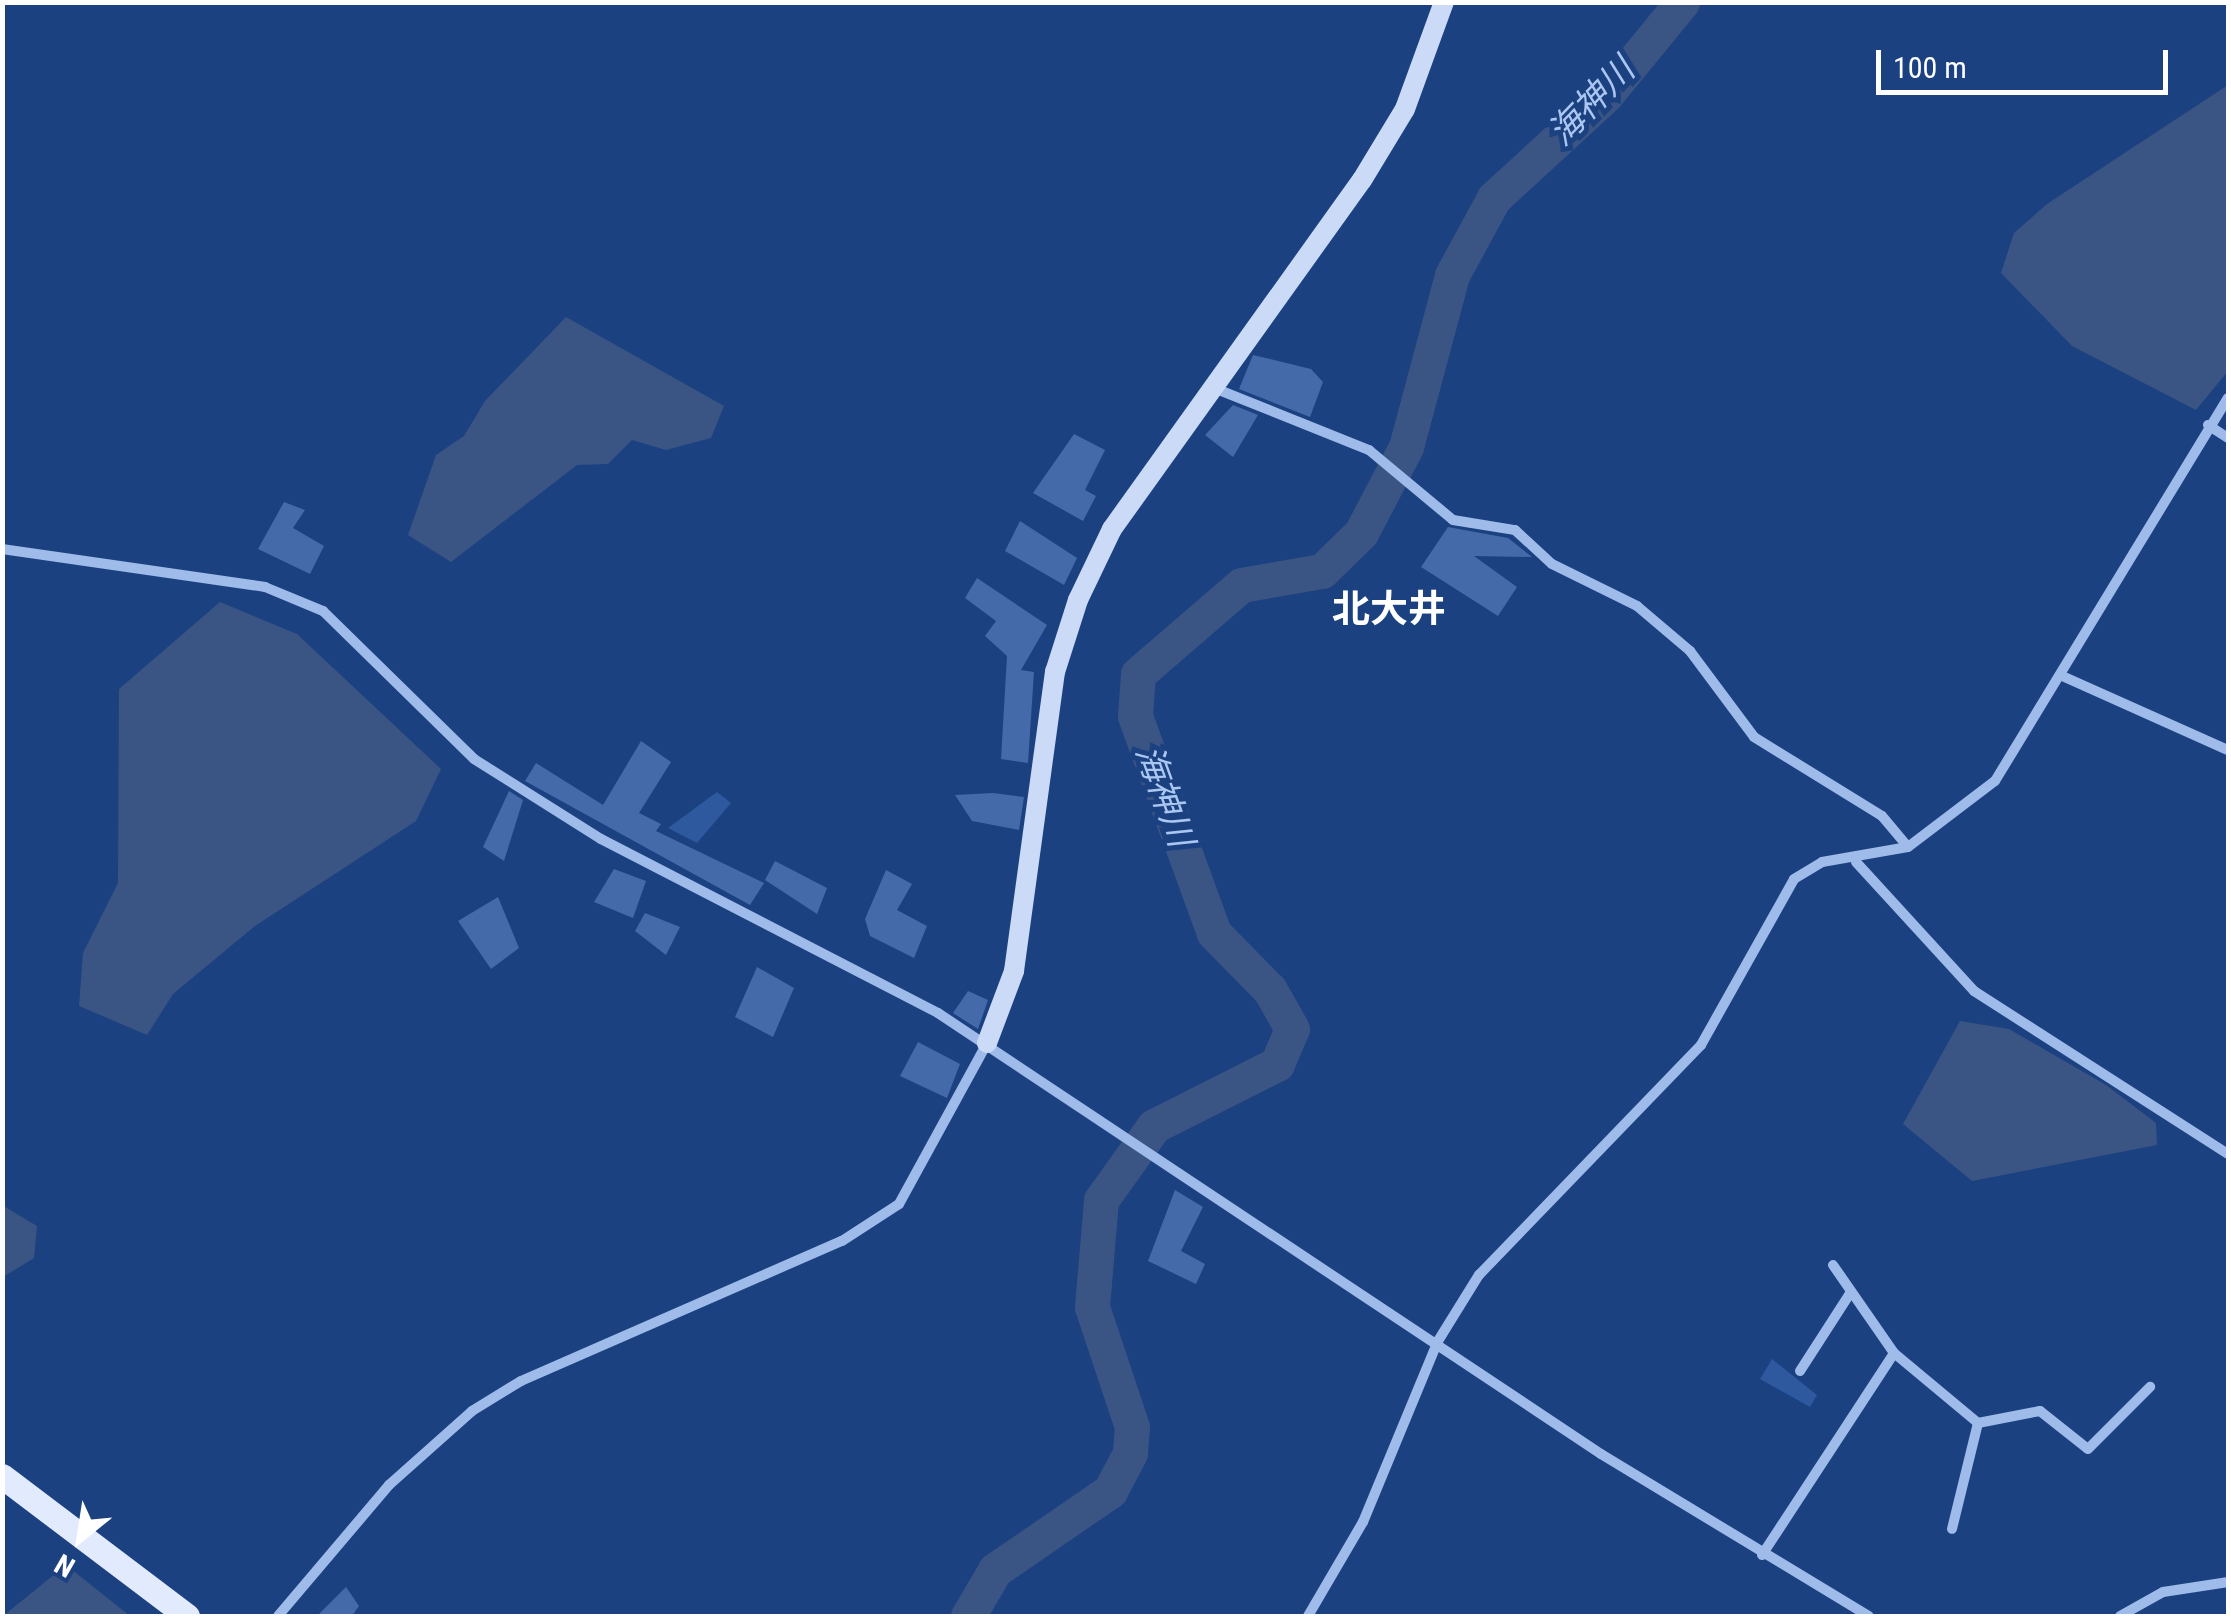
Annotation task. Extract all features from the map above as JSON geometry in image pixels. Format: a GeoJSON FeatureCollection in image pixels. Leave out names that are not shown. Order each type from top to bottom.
{"type":"FeatureCollection","features":[{"type":"Feature","properties":{"kind":"main road"},"geometry":{"type":"LineString","coordinates":[[2,1476],[187,1616]]}},
{"type":"Feature","properties":{"kind":"street"},"geometry":{"type":"LineString","coordinates":[[278,1616],[389,1485],[472,1412],[521,1381],[842,1241],[899,1204],[987,1043],[1014,971],[1055,672],[1078,600],[1112,529],[1405,109],[1444,2]]}},
{"type":"Feature","properties":{"kind":"street"},"geometry":{"type":"LineString","coordinates":[[1212,386],[1379,456],[1453,520],[1516,530],[1552,564],[1637,606],[1690,651],[1754,737],[1882,816],[1908,847]]}},
{"type":"Feature","properties":{"kind":"street"},"geometry":{"type":"LineString","coordinates":[[1308,1616],[1363,1522],[1438,1341],[1512,1235],[1701,1045],[1794,878],[1822,862],[1856,862],[1908,847],[1995,781],[2208,424],[2228,398]]}},
{"type":"Feature","properties":{"kind":"street"},"geometry":{"type":"LineString","coordinates":[[2208,424],[2228,438]]}},
{"type":"Feature","properties":{"kind":"street"},"geometry":{"type":"LineString","coordinates":[[2,549],[265,587],[323,612],[474,760],[601,839],[987,1043],[1115,1129],[1153,1164],[1438,1341],[1762,1555],[1869,1616]]}},
{"type":"Feature","properties":{"kind":"street"},"geometry":{"type":"LineString","coordinates":[[2060,674],[2228,750]]}},
{"type":"Feature","properties":{"kind":"street"},"geometry":{"type":"LineString","coordinates":[[1856,862],[1974,991],[2228,1154]]}},
{"type":"Feature","properties":{"kind":"street"},"geometry":{"type":"LineString","coordinates":[[1832,1265],[1894,1353],[1978,1423]]}},
{"type":"Feature","properties":{"kind":"street"},"geometry":{"type":"LineString","coordinates":[[1800,1372],[1851,1292]]}},
{"type":"Feature","properties":{"kind":"street"},"geometry":{"type":"LineString","coordinates":[[1762,1555],[1894,1353]]}},
{"type":"Feature","properties":{"kind":"street"},"geometry":{"type":"LineString","coordinates":[[1978,1423],[2040,1411],[2088,1449],[2150,1386]]}},
{"type":"Feature","properties":{"kind":"street"},"geometry":{"type":"LineString","coordinates":[[1952,1529],[1978,1423]]}},
{"type":"Feature","properties":{"kind":"street"},"geometry":{"type":"LineString","coordinates":[[2120,1616],[2162,1592],[2228,1582]]}},
{"type":"Feature","properties":{"kind":"shaded area"},"geometry":{"type":"Polygon","coordinates":[[[2228,85],[2228,371],[2196,410],[2072,346],[2001,273],[2014,233],[2047,204],[2228,85]]]}},
{"type":"Feature","properties":{"kind":"shaded area"},"geometry":{"type":"Polygon","coordinates":[[[566,317],[724,406],[711,438],[666,450],[632,440],[608,464],[577,465],[451,562],[408,535],[436,455],[464,436],[485,401],[566,317]]]}},
{"type":"Feature","properties":{"kind":"shaded area"},"geometry":{"type":"Polygon","coordinates":[[[220,602],[297,634],[441,769],[416,821],[255,926],[173,994],[147,1035],[79,1006],[83,953],[118,883],[119,689],[220,602]]]}},
{"type":"Feature","properties":{"kind":"shaded area"},"geometry":{"type":"Polygon","coordinates":[[[717,792],[731,803],[697,843],[668,828],[717,792]]]}},
{"type":"Feature","properties":{"kind":"shaded area"},"geometry":{"type":"Polygon","coordinates":[[[1960,1021],[2009,1029],[2106,1085],[2156,1123],[2157,1145],[1972,1181],[1903,1124],[1960,1021]]]}},
{"type":"Feature","properties":{"kind":"shaded area"},"geometry":{"type":"Polygon","coordinates":[[[2,1205],[37,1226],[34,1258],[3,1277],[2,1205]]]}},
{"type":"Feature","properties":{"kind":"shaded area"},"geometry":{"type":"Polygon","coordinates":[[[1772,1359],[1817,1395],[1810,1407],[1760,1379],[1772,1359]]]}},
{"type":"Feature","properties":{"kind":"shaded area"},"geometry":{"type":"Polygon","coordinates":[[[66,1565],[130,1616],[3,1616],[66,1565]]]}},
{"type":"Feature","properties":{"kind":"building"},"geometry":{"type":"Polygon","coordinates":[[[1253,355],[1311,369],[1323,382],[1310,417],[1239,389],[1253,355]]]}},
{"type":"Feature","properties":{"kind":"building"},"geometry":{"type":"Polygon","coordinates":[[[1233,405],[1258,415],[1233,457],[1205,435],[1233,405]]]}},
{"type":"Feature","properties":{"kind":"building"},"geometry":{"type":"Polygon","coordinates":[[[1074,434],[1105,450],[1085,490],[1096,496],[1083,521],[1033,493],[1074,434]]]}},
{"type":"Feature","properties":{"kind":"building"},"geometry":{"type":"Polygon","coordinates":[[[284,502],[305,510],[293,528],[324,546],[310,574],[258,549],[284,502]]]}},
{"type":"Feature","properties":{"kind":"building"},"geometry":{"type":"Polygon","coordinates":[[[1020,521],[1077,558],[1064,585],[1005,551],[1020,521]]]}},
{"type":"Feature","properties":{"kind":"building"},"geometry":{"type":"Polygon","coordinates":[[[1448,527],[1508,538],[1532,557],[1474,556],[1517,587],[1498,616],[1421,567],[1448,527]]]}},
{"type":"Feature","properties":{"kind":"building"},"geometry":{"type":"Polygon","coordinates":[[[977,578],[1047,625],[1021,670],[1034,672],[1028,763],[1001,759],[1007,656],[985,636],[996,621],[965,598],[977,578]]]}},
{"type":"Feature","properties":{"kind":"building"},"geometry":{"type":"Polygon","coordinates":[[[641,741],[671,762],[639,813],[661,824],[656,831],[764,883],[750,905],[525,781],[536,763],[603,805],[641,741]]]}},
{"type":"Feature","properties":{"kind":"building"},"geometry":{"type":"Polygon","coordinates":[[[509,791],[523,800],[504,861],[483,847],[509,791]]]}},
{"type":"Feature","properties":{"kind":"building"},"geometry":{"type":"Polygon","coordinates":[[[993,793],[1024,797],[1019,830],[972,821],[955,795],[993,793]]]}},
{"type":"Feature","properties":{"kind":"building"},"geometry":{"type":"Polygon","coordinates":[[[775,861],[827,888],[817,914],[765,880],[775,861]]]}},
{"type":"Feature","properties":{"kind":"building"},"geometry":{"type":"Polygon","coordinates":[[[614,869],[646,881],[633,918],[594,902],[614,869]]]}},
{"type":"Feature","properties":{"kind":"building"},"geometry":{"type":"Polygon","coordinates":[[[886,870],[912,884],[897,910],[927,926],[914,958],[870,936],[865,919],[886,870]]]}},
{"type":"Feature","properties":{"kind":"building"},"geometry":{"type":"Polygon","coordinates":[[[498,897],[519,948],[491,969],[458,921],[498,897]]]}},
{"type":"Feature","properties":{"kind":"building"},"geometry":{"type":"Polygon","coordinates":[[[645,913],[680,927],[666,955],[635,931],[645,913]]]}},
{"type":"Feature","properties":{"kind":"building"},"geometry":{"type":"Polygon","coordinates":[[[757,967],[794,988],[773,1037],[735,1017],[757,967]]]}},
{"type":"Feature","properties":{"kind":"building"},"geometry":{"type":"Polygon","coordinates":[[[968,991],[988,1000],[978,1029],[953,1013],[968,991]]]}},
{"type":"Feature","properties":{"kind":"building"},"geometry":{"type":"Polygon","coordinates":[[[918,1042],[960,1064],[947,1098],[900,1076],[918,1042]]]}},
{"type":"Feature","properties":{"kind":"building"},"geometry":{"type":"Polygon","coordinates":[[[1175,1190],[1203,1207],[1181,1251],[1205,1264],[1196,1284],[1148,1261],[1175,1190]]]}},
{"type":"Feature","properties":{"kind":"building"},"geometry":{"type":"Polygon","coordinates":[[[346,1587],[359,1606],[352,1616],[317,1616],[346,1587]]]}},
{"type":"Feature","properties":{"kind":"waterway","name":"海神川"},"geometry":{"type":"LineString","coordinates":[[968,1616],[995,1570],[1110,1491],[1130,1453],[1132,1427],[1092,1307],[1101,1200],[1154,1126],[1277,1064],[1292,1029],[1270,990],[1214,933],[1135,716],[1138,674],[1241,585],[1322,571],[1361,533],[1406,447],[1452,275],[1494,198],[1606,95],[1682,2]]}},
{"type":"Feature","properties":{"kind":"district","name":"北大井"},"geometry":{"type":"Point","coordinates":[1389,610]}}]}
